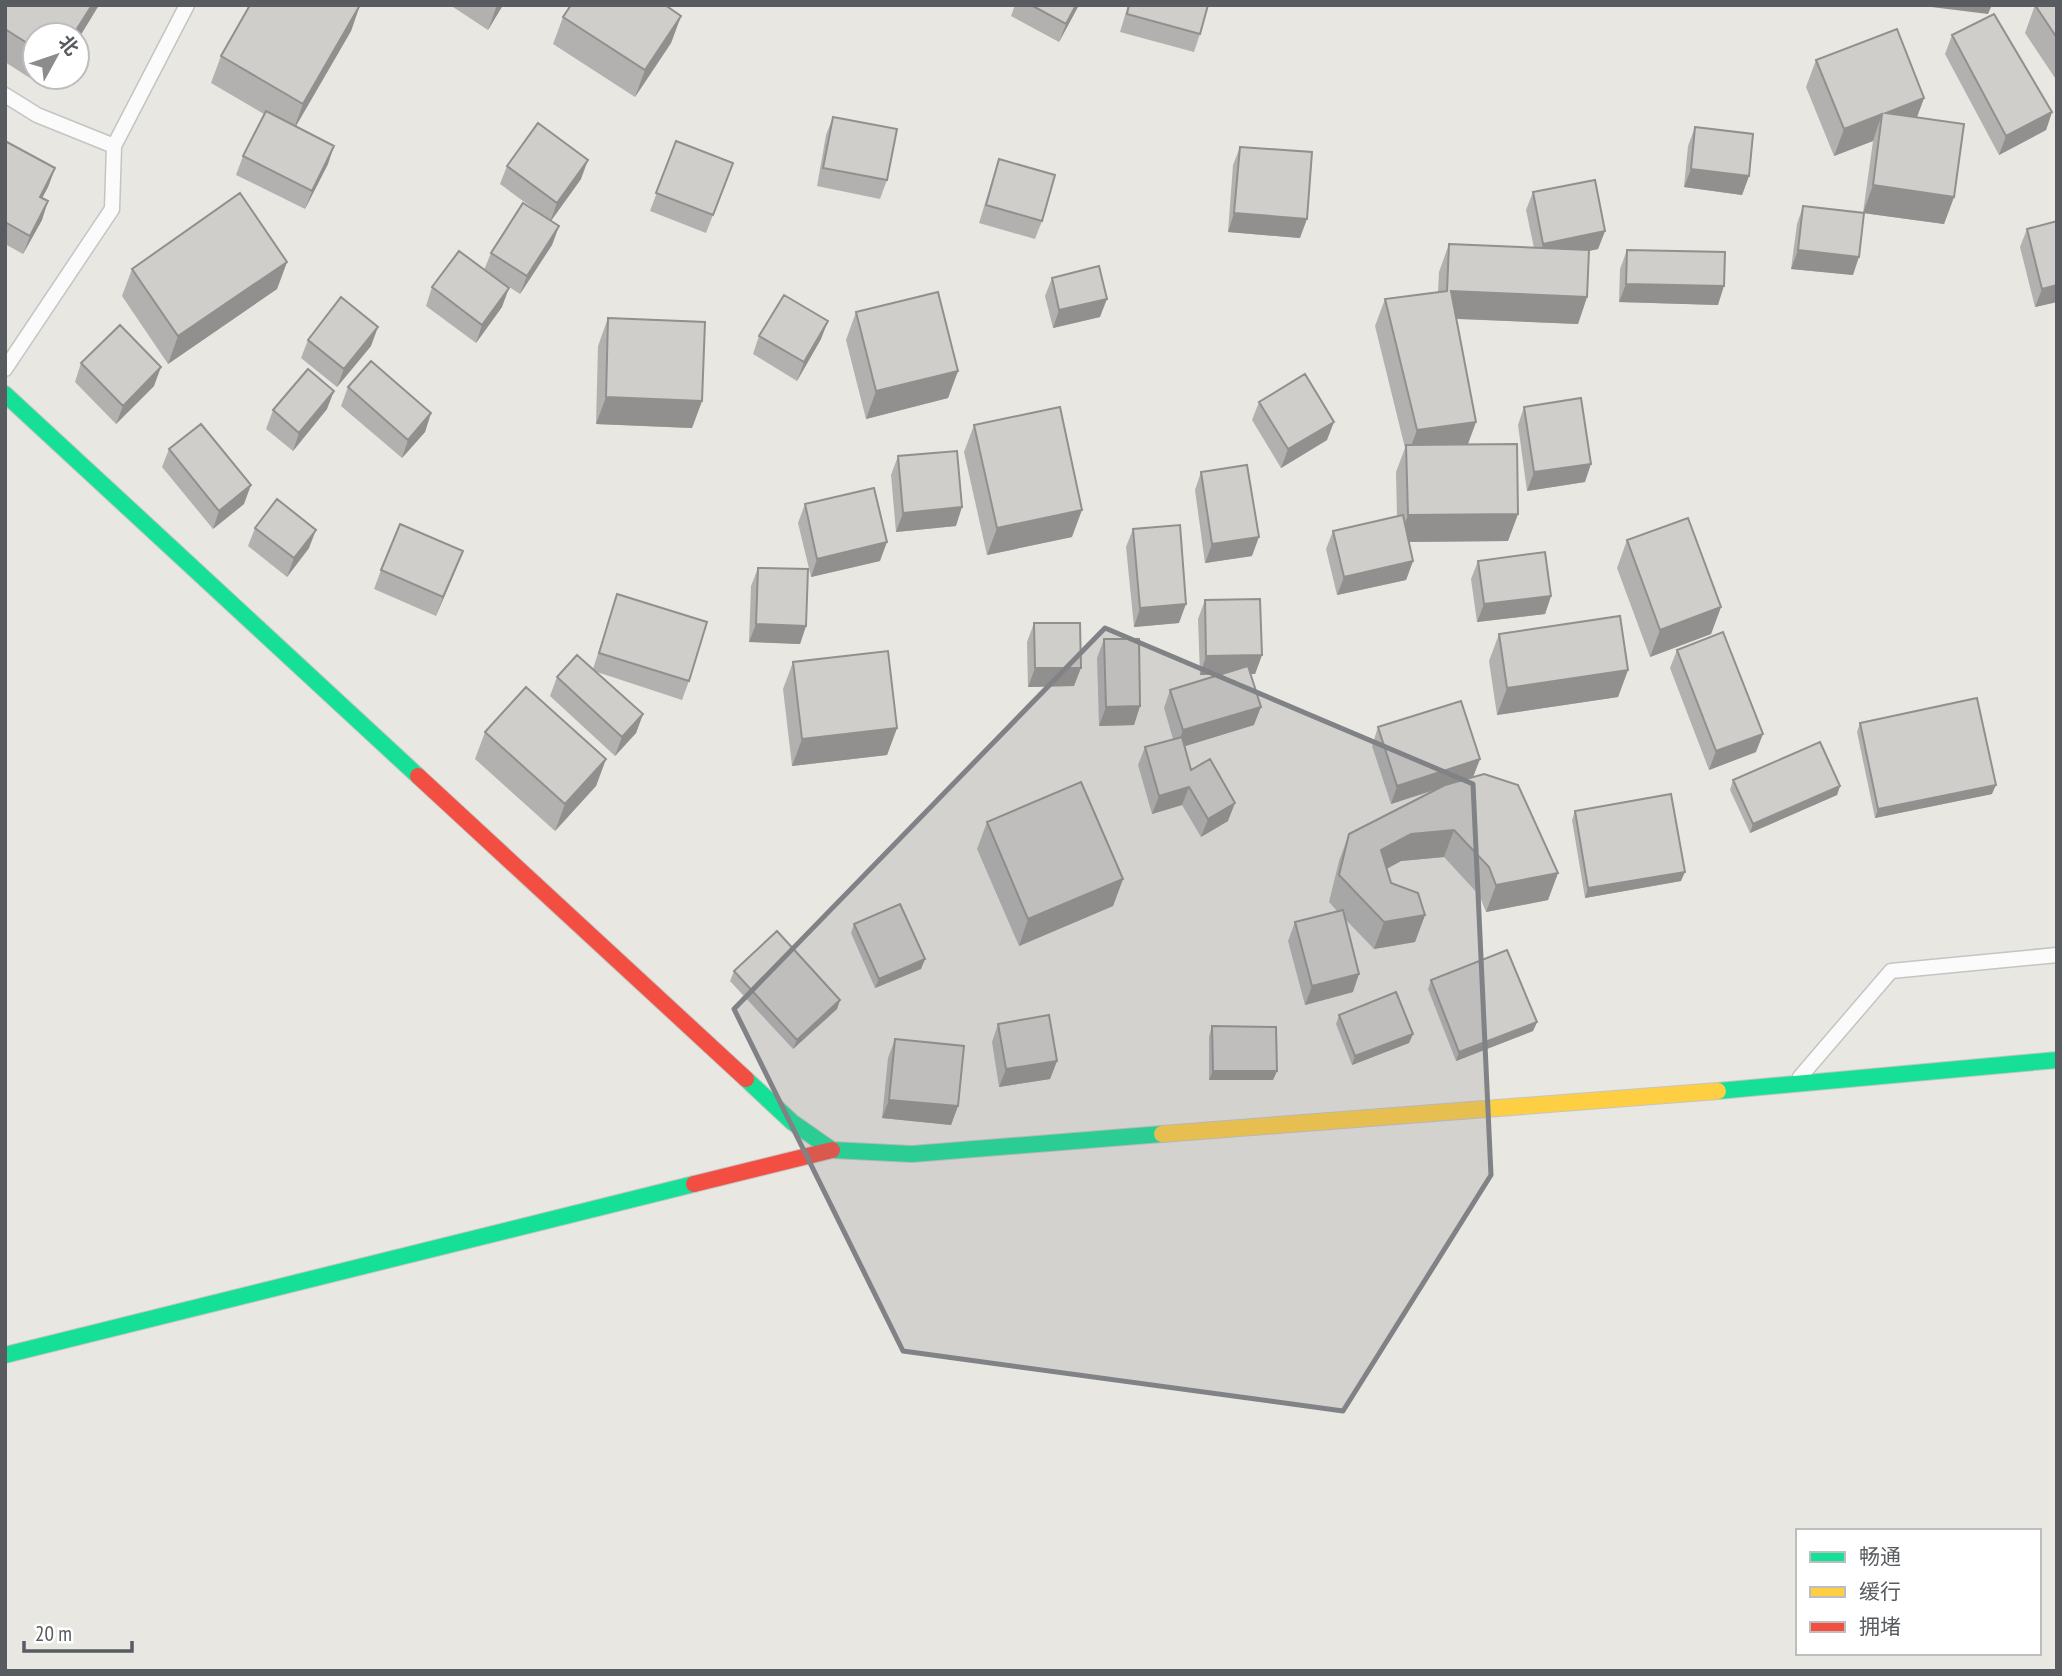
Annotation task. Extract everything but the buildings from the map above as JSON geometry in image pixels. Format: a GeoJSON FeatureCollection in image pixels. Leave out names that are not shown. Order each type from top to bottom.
{"type":"FeatureCollection","features":[{"type":"Feature","properties":{"kind":"street"},"geometry":{"type":"LineString","coordinates":[[5,394],[792,1122],[832,1150]]}},
{"type":"Feature","properties":{"kind":"street"},"geometry":{"type":"LineString","coordinates":[[5,1355],[832,1150],[912,1154],[1793,1085],[2057,1060]]}},
{"type":"Feature","properties":{"kind":"lane"},"geometry":{"type":"LineString","coordinates":[[5,369],[112,209],[114,146],[187,5]]}},
{"type":"Feature","properties":{"kind":"lane"},"geometry":{"type":"LineString","coordinates":[[5,94],[37,114],[114,146]]}},
{"type":"Feature","properties":{"kind":"lane"},"geometry":{"type":"LineString","coordinates":[[1793,1085],[1891,971],[2057,955]]}},
{"type":"Feature","properties":{"kind":"highlighted area"},"geometry":{"type":"Polygon","coordinates":[[[1105,628],[1473,784],[1491,1175],[1343,1411],[903,1351],[734,1009],[1105,628]]]}},
{"type":"Feature","properties":{"kind":"traffic: fast"},"geometry":{"type":"LineString","coordinates":[[5,394],[418,776]]}},
{"type":"Feature","properties":{"kind":"traffic: fast"},"geometry":{"type":"LineString","coordinates":[[1718,1091],[2057,1060]]}},
{"type":"Feature","properties":{"kind":"traffic: fast"},"geometry":{"type":"LineString","coordinates":[[746,1079],[792,1122],[832,1150],[912,1154],[1162,1134]]}},
{"type":"Feature","properties":{"kind":"traffic: fast"},"geometry":{"type":"LineString","coordinates":[[5,1355],[694,1184]]}},
{"type":"Feature","properties":{"kind":"traffic: slow"},"geometry":{"type":"LineString","coordinates":[[1162,1134],[1718,1091]]}},
{"type":"Feature","properties":{"kind":"traffic: jam"},"geometry":{"type":"LineString","coordinates":[[418,776],[746,1079]]}},
{"type":"Feature","properties":{"kind":"traffic: jam"},"geometry":{"type":"LineString","coordinates":[[694,1184],[832,1150]]}}]}
